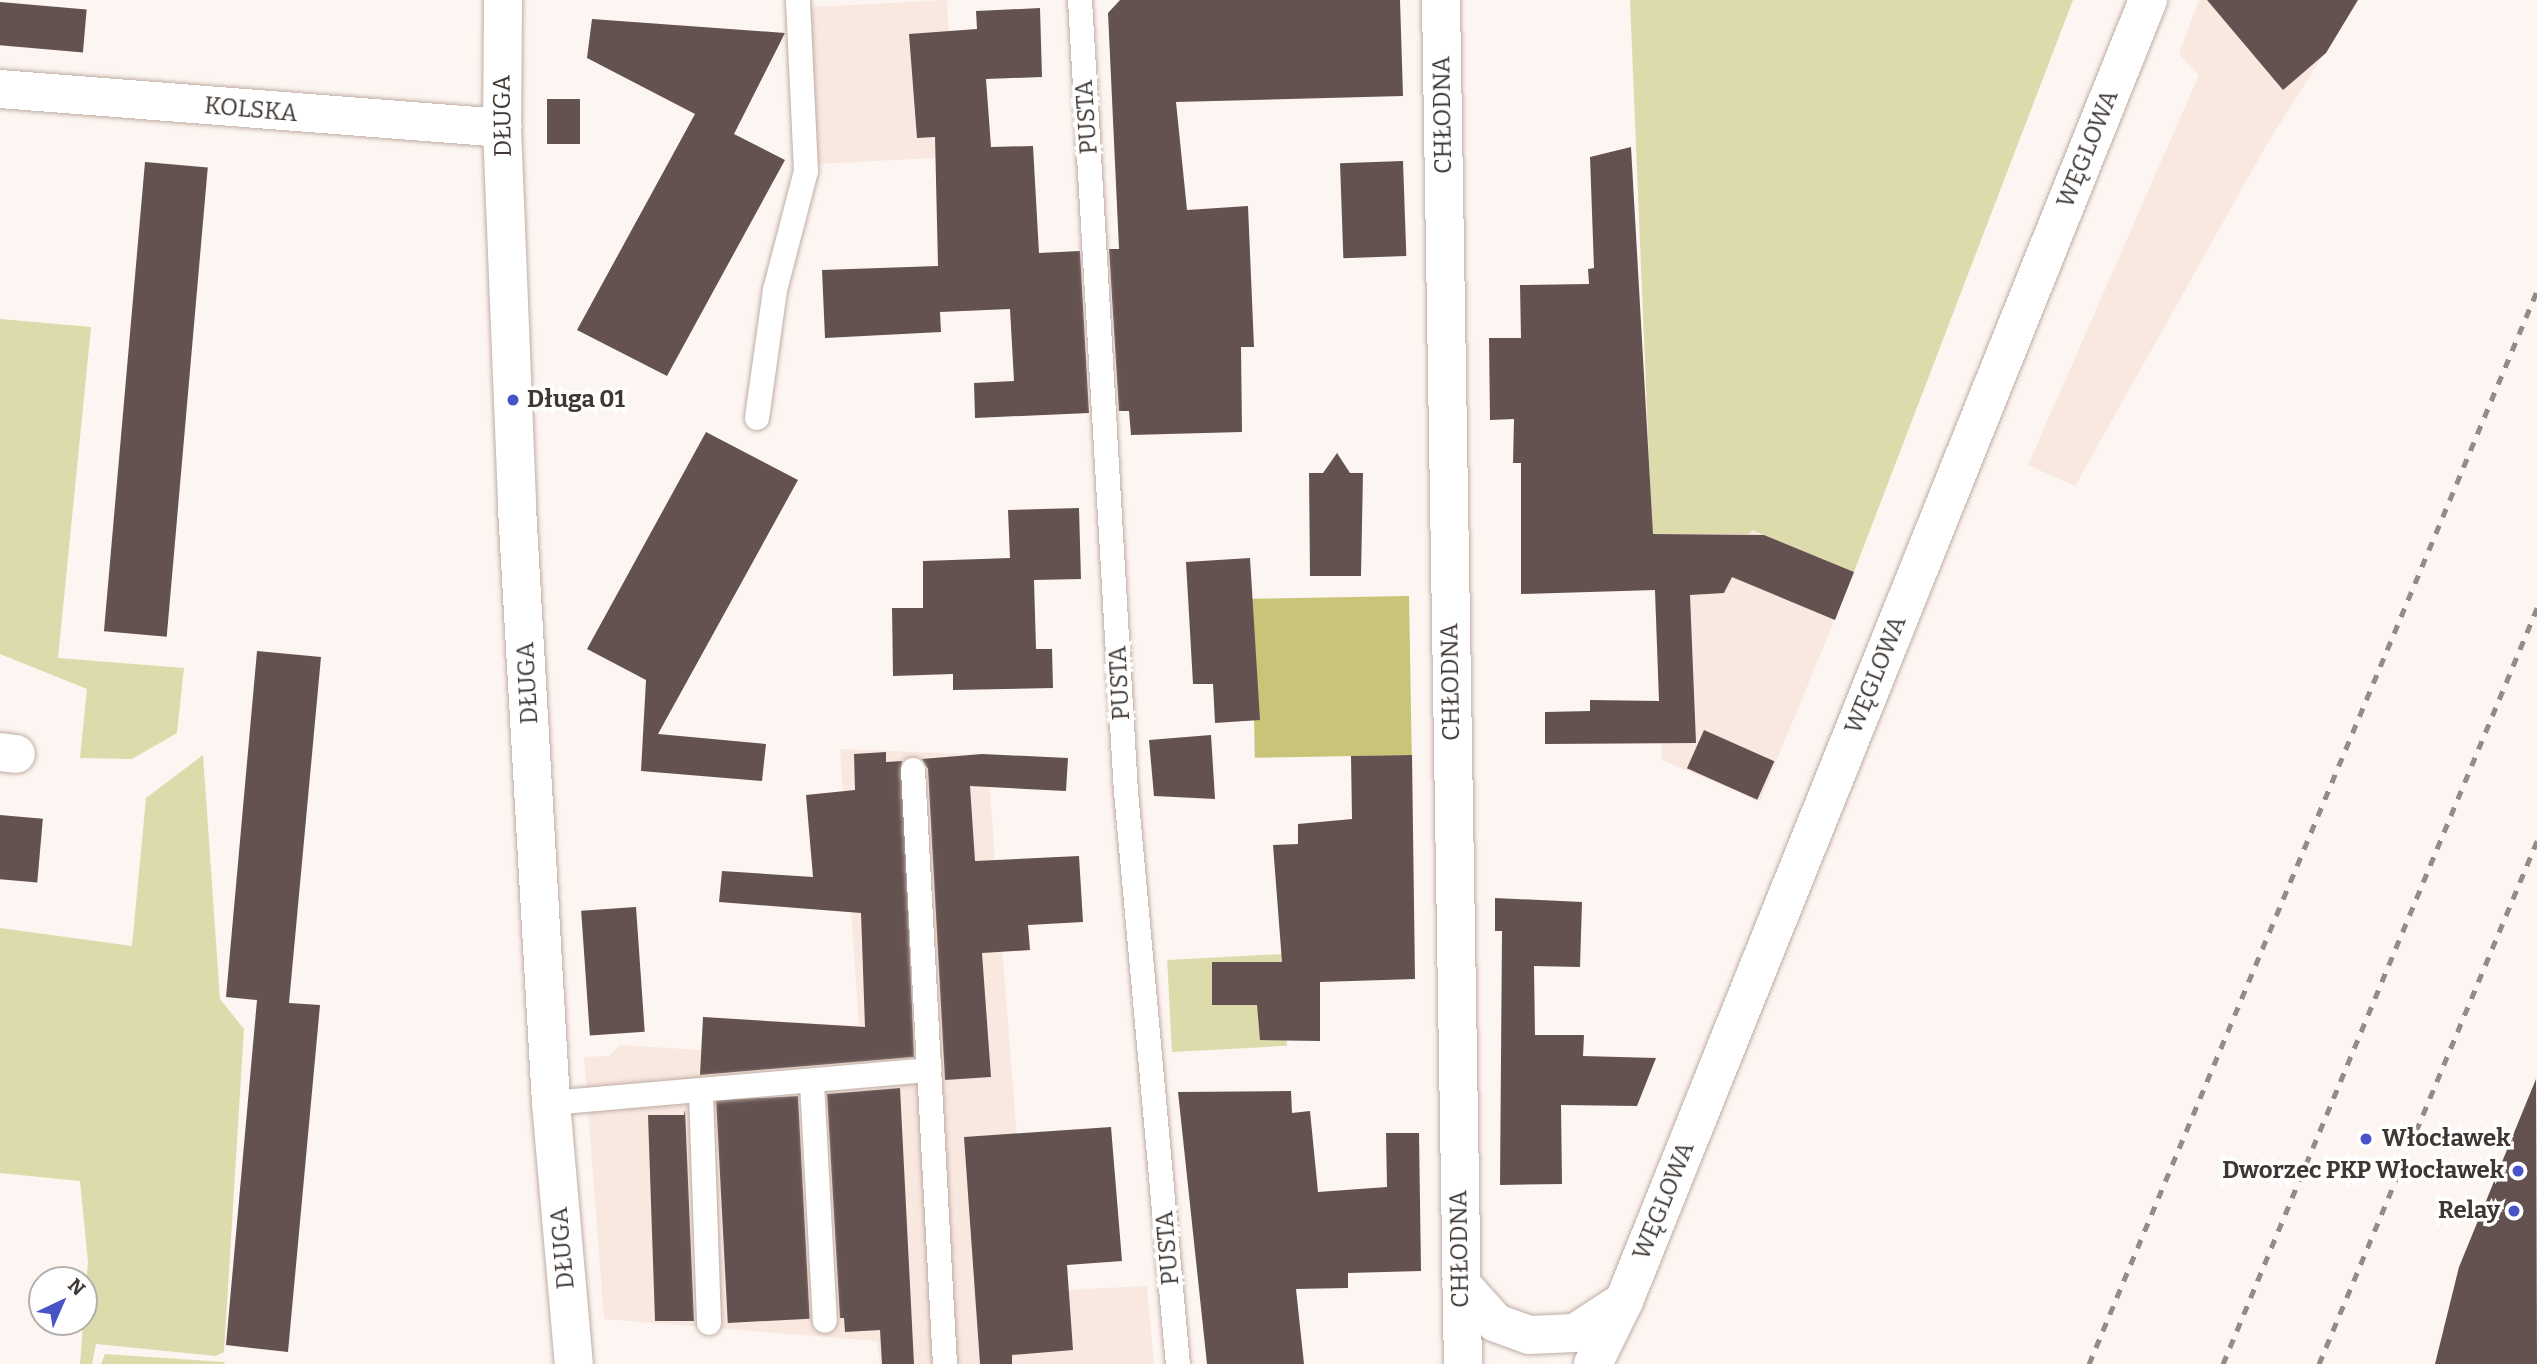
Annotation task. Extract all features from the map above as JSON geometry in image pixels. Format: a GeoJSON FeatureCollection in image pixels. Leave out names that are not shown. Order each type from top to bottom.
{"type":"FeatureCollection","features":[{"type":"Feature","properties":{"kind":"street","name":"DŁUGA"},"geometry":{"type":"LineString","coordinates":[[503,0],[502,128],[551,1103],[574,1364]]}},
{"type":"Feature","properties":{"kind":"street","name":"CHŁODNA"},"geometry":{"type":"LineString","coordinates":[[1441,0],[1463,1364]]}},
{"type":"Feature","properties":{"kind":"street","name":"WĘGLOWA"},"geometry":{"type":"LineString","coordinates":[[1599,1359],[2148,0]]}},
{"type":"Feature","properties":{"kind":"street","name":"KOLSKA"},"geometry":{"type":"LineString","coordinates":[[0,89],[502,128]]}},
{"type":"Feature","properties":{"kind":"street"},"geometry":{"type":"LineString","coordinates":[[1461,1284],[1496,1323],[1529,1335],[1575,1333],[1623,1301]]}},
{"type":"Feature","properties":{"kind":"lane"},"geometry":{"type":"LineString","coordinates":[[757,418],[775,290],[806,171],[798,0]]}},
{"type":"Feature","properties":{"kind":"lane","name":"PUSTA"},"geometry":{"type":"LineString","coordinates":[[1080,0],[1126,792],[1178,1364]]}},
{"type":"Feature","properties":{"kind":"lane"},"geometry":{"type":"LineString","coordinates":[[913,770],[945,1364]]}},
{"type":"Feature","properties":{"kind":"lane"},"geometry":{"type":"LineString","coordinates":[[551,1103],[701,1093],[930,1070]]}},
{"type":"Feature","properties":{"kind":"lane"},"geometry":{"type":"LineString","coordinates":[[812,1083],[825,1321]]}},
{"type":"Feature","properties":{"kind":"lane"},"geometry":{"type":"LineString","coordinates":[[701,1093],[709,1323]]}},
{"type":"Feature","properties":{"kind":"shaded area"},"geometry":{"type":"Polygon","coordinates":[[[947,0],[955,157],[817,164],[809,7],[947,0]]]}},
{"type":"Feature","properties":{"kind":"shaded area"},"geometry":{"type":"Polygon","coordinates":[[[1630,0],[2073,0],[1854,572],[1752,530],[1749,534],[1652,534],[1630,0]]]}},
{"type":"Feature","properties":{"kind":"shaded area"},"geometry":{"type":"Polygon","coordinates":[[[2199,0],[2358,0],[2267,144],[2075,486],[2028,465],[2199,75],[2179,54],[2199,0]]]}},
{"type":"Feature","properties":{"kind":"shaded area"},"geometry":{"type":"Polygon","coordinates":[[[0,319],[91,327],[58,658],[184,668],[177,733],[132,759],[80,758],[87,689],[0,654],[0,319]]]}},
{"type":"Feature","properties":{"kind":"shaded area"},"geometry":{"type":"Polygon","coordinates":[[[1751,529],[1854,572],[1760,801],[1662,760],[1652,534],[1751,529]]]}},
{"type":"Feature","properties":{"kind":"shaded area"},"geometry":{"type":"Polygon","coordinates":[[[1409,596],[1412,755],[1255,758],[1252,599],[1409,596]]]}},
{"type":"Feature","properties":{"kind":"shaded area"},"geometry":{"type":"Polygon","coordinates":[[[840,749],[987,755],[1029,1292],[1147,1286],[1154,1364],[880,1364],[877,1341],[604,1319],[584,1057],[609,1056],[620,1045],[701,1050],[703,1017],[859,1026],[840,749]]]}},
{"type":"Feature","properties":{"kind":"shaded area"},"geometry":{"type":"Polygon","coordinates":[[[203,755],[220,999],[244,1029],[224,1352],[216,1356],[96,1344],[92,1364],[80,1364],[82,1336],[98,1336],[98,1266],[88,1266],[80,1181],[0,1173],[0,928],[132,946],[146,798],[203,755]]]}},
{"type":"Feature","properties":{"kind":"shaded area"},"geometry":{"type":"Polygon","coordinates":[[[1282,954],[1287,1046],[1172,1052],[1167,960],[1282,954]]]}},
{"type":"Feature","properties":{"kind":"shaded area"},"geometry":{"type":"Polygon","coordinates":[[[105,1354],[224,1362],[225,1364],[101,1364],[105,1354]]]}},
{"type":"Feature","properties":{"kind":"building"},"geometry":{"type":"Polygon","coordinates":[[[1120,0],[1400,0],[1403,96],[1176,102],[1187,210],[1248,206],[1254,347],[1241,347],[1242,432],[1131,435],[1129,411],[1119,411],[1109,249],[1119,249],[1108,13],[1120,0]]]}},
{"type":"Feature","properties":{"kind":"building"},"geometry":{"type":"Polygon","coordinates":[[[2207,0],[2358,0],[2326,53],[2283,90],[2207,0]]]}},
{"type":"Feature","properties":{"kind":"building"},"geometry":{"type":"Polygon","coordinates":[[[0,2],[87,10],[83,52],[0,45],[0,2]]]}},
{"type":"Feature","properties":{"kind":"building"},"geometry":{"type":"Polygon","coordinates":[[[1040,8],[1042,77],[986,79],[991,147],[1033,146],[1039,253],[1080,251],[1089,413],[975,418],[974,383],[1014,381],[1010,309],[940,312],[941,332],[825,338],[822,270],[938,266],[935,137],[917,138],[909,34],[977,29],[976,11],[1040,8]]]}},
{"type":"Feature","properties":{"kind":"building"},"geometry":{"type":"Polygon","coordinates":[[[592,19],[785,33],[734,134],[785,160],[667,376],[577,330],[695,114],[587,58],[592,19]]]}},
{"type":"Feature","properties":{"kind":"building"},"geometry":{"type":"Polygon","coordinates":[[[547,99],[580,99],[580,144],[547,144],[547,99]]]}},
{"type":"Feature","properties":{"kind":"building"},"geometry":{"type":"Polygon","coordinates":[[[1631,147],[1653,534],[1764,535],[1854,572],[1835,620],[1732,577],[1724,593],[1690,595],[1696,743],[1545,744],[1545,712],[1590,711],[1590,700],[1659,701],[1655,590],[1521,594],[1521,463],[1513,463],[1514,419],[1490,420],[1489,338],[1521,338],[1520,285],[1589,284],[1588,269],[1594,268],[1590,157],[1631,147]]]}},
{"type":"Feature","properties":{"kind":"building"},"geometry":{"type":"Polygon","coordinates":[[[1403,161],[1406,256],[1343,258],[1340,163],[1403,161]]]}},
{"type":"Feature","properties":{"kind":"building"},"geometry":{"type":"Polygon","coordinates":[[[145,162],[208,167],[167,637],[104,631],[145,162]]]}},
{"type":"Feature","properties":{"kind":"building"},"geometry":{"type":"Polygon","coordinates":[[[706,432],[798,480],[658,734],[766,744],[762,781],[641,771],[646,680],[587,649],[706,432]]]}},
{"type":"Feature","properties":{"kind":"building"},"geometry":{"type":"Polygon","coordinates":[[[1337,453],[1350,473],[1363,473],[1361,576],[1310,576],[1309,473],[1323,473],[1337,453]]]}},
{"type":"Feature","properties":{"kind":"building"},"geometry":{"type":"Polygon","coordinates":[[[1079,508],[1081,579],[1034,580],[1036,649],[1052,649],[1053,688],[953,690],[953,674],[893,676],[892,608],[923,608],[923,561],[1010,558],[1008,510],[1079,508]]]}},
{"type":"Feature","properties":{"kind":"building"},"geometry":{"type":"Polygon","coordinates":[[[1250,558],[1260,720],[1215,723],[1213,684],[1193,684],[1186,562],[1250,558]]]}},
{"type":"Feature","properties":{"kind":"building"},"geometry":{"type":"Polygon","coordinates":[[[257,651],[321,657],[289,1003],[320,1005],[288,1352],[226,1345],[257,1000],[226,997],[257,651]]]}},
{"type":"Feature","properties":{"kind":"building"},"geometry":{"type":"Polygon","coordinates":[[[1704,730],[1774,761],[1757,800],[1687,768],[1704,730]]]}},
{"type":"Feature","properties":{"kind":"building"},"geometry":{"type":"Polygon","coordinates":[[[1211,735],[1215,799],[1154,796],[1149,740],[1211,735]]]}},
{"type":"Feature","properties":{"kind":"building"},"geometry":{"type":"Polygon","coordinates":[[[886,752],[886,762],[902,761],[914,1057],[700,1075],[703,1017],[865,1027],[861,913],[719,902],[722,871],[813,877],[806,795],[855,790],[854,754],[886,752]]]}},
{"type":"Feature","properties":{"kind":"building"},"geometry":{"type":"Polygon","coordinates":[[[982,754],[1068,758],[1066,791],[970,786],[975,861],[1079,856],[1083,922],[1028,925],[1030,950],[982,953],[991,1077],[945,1080],[928,769],[922,759],[982,754]]]}},
{"type":"Feature","properties":{"kind":"building"},"geometry":{"type":"Polygon","coordinates":[[[1412,755],[1415,979],[1320,982],[1320,1041],[1260,1040],[1257,1005],[1212,1005],[1212,962],[1282,962],[1273,845],[1298,844],[1298,824],[1352,819],[1351,756],[1412,755]]]}},
{"type":"Feature","properties":{"kind":"building"},"geometry":{"type":"Polygon","coordinates":[[[0,815],[43,819],[37,883],[0,879],[0,815]]]}},
{"type":"Feature","properties":{"kind":"building"},"geometry":{"type":"Polygon","coordinates":[[[1495,898],[1582,902],[1580,967],[1534,966],[1535,1035],[1584,1035],[1583,1056],[1656,1058],[1637,1106],[1561,1105],[1562,1184],[1500,1185],[1502,931],[1495,931],[1495,898]]]}},
{"type":"Feature","properties":{"kind":"building"},"geometry":{"type":"Polygon","coordinates":[[[636,907],[645,1032],[590,1036],[581,911],[636,907]]]}},
{"type":"Feature","properties":{"kind":"building","name":"Dworzec PKP Włocławek"},"geometry":{"type":"Polygon","coordinates":[[[2536,1079],[2537,1364],[2435,1364],[2459,1267],[2536,1079]]]}},
{"type":"Feature","properties":{"kind":"building"},"geometry":{"type":"Polygon","coordinates":[[[900,1088],[914,1364],[882,1364],[880,1330],[845,1332],[844,1318],[840,1318],[827,1094],[900,1088]]]}},
{"type":"Feature","properties":{"kind":"building"},"geometry":{"type":"Polygon","coordinates":[[[1291,1091],[1292,1113],[1310,1111],[1318,1192],[1387,1187],[1386,1133],[1419,1133],[1421,1271],[1348,1273],[1348,1288],[1296,1289],[1304,1364],[1207,1364],[1178,1092],[1291,1091]]]}},
{"type":"Feature","properties":{"kind":"building"},"geometry":{"type":"Polygon","coordinates":[[[798,1096],[810,1319],[728,1323],[716,1100],[798,1096]]]}},
{"type":"Feature","properties":{"kind":"building"},"geometry":{"type":"Polygon","coordinates":[[[685,1110],[694,1321],[655,1321],[648,1115],[684,1115],[685,1110]]]}},
{"type":"Feature","properties":{"kind":"building"},"geometry":{"type":"Polygon","coordinates":[[[1111,1127],[1122,1261],[1067,1265],[1073,1350],[1012,1355],[1012,1364],[980,1364],[964,1137],[1111,1127]]]}},
{"type":"Feature","properties":{"kind":"railway"},"geometry":{"type":"LineString","coordinates":[[2089,1364],[2537,291]]}},
{"type":"Feature","properties":{"kind":"railway"},"geometry":{"type":"LineString","coordinates":[[2223,1364],[2537,608]]}},
{"type":"Feature","properties":{"kind":"railway"},"geometry":{"type":"LineString","coordinates":[[2319,1364],[2537,841]]}},
{"type":"Feature","properties":{"kind":"place","name":"Długa 01"},"geometry":{"type":"Point","coordinates":[513,400]}},
{"type":"Feature","properties":{"kind":"place","name":"Włocławek"},"geometry":{"type":"Point","coordinates":[2366,1139]}},
{"type":"Feature","properties":{"kind":"place","name":"Dworzec PKP Włocławek"},"geometry":{"type":"Point","coordinates":[2518,1171]}},
{"type":"Feature","properties":{"kind":"place","name":"Relay"},"geometry":{"type":"Point","coordinates":[2514,1211]}}]}
